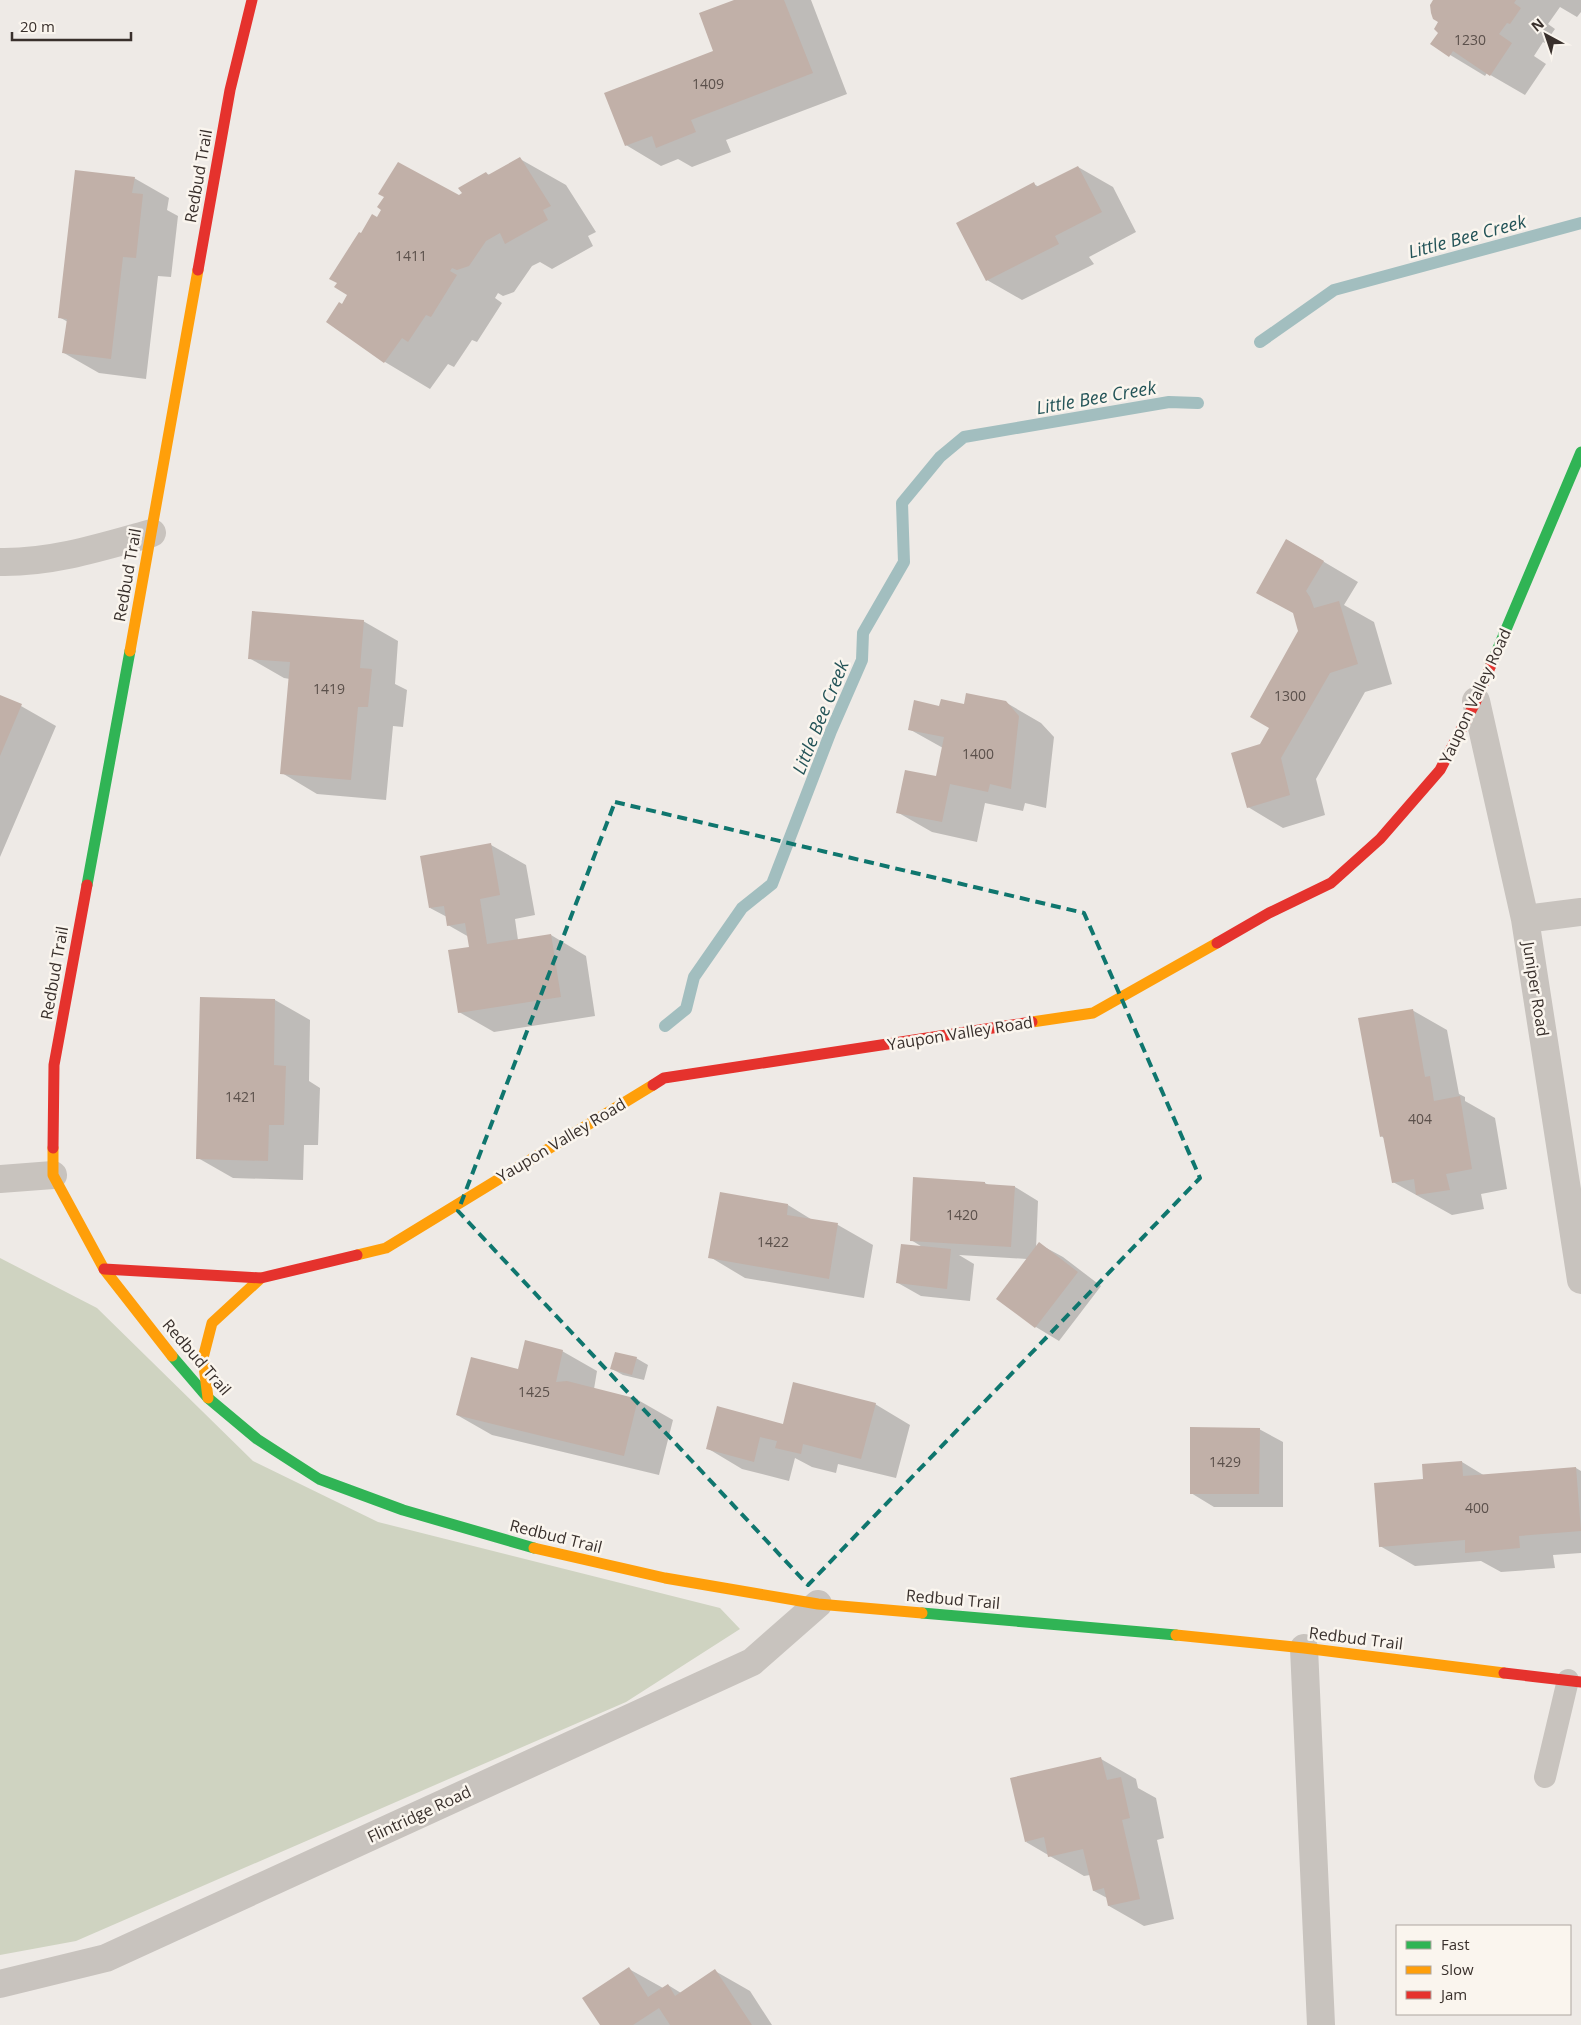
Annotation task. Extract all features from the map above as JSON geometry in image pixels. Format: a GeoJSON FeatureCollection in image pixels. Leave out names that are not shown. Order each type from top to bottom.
{"type":"FeatureCollection","features":[{"type":"Feature","properties":{"kind":"street","name":"Redbud Trail"},"geometry":{"type":"LineString","coordinates":[[252,0],[230,90],[152,533],[54,1065],[53,1175],[104,1269],[164,1346],[208,1398],[257,1439],[320,1479],[403,1510],[520,1545],[646,1574],[818,1604],[1072,1625],[1304,1648],[1574,1681]]}},
{"type":"Feature","properties":{"kind":"street","name":"Yaupon Valley Road"},"geometry":{"type":"LineString","coordinates":[[104,1269],[261,1278],[386,1248],[664,1078],[1093,1012],[1269,913],[1332,883],[1380,839],[1440,770],[1476,701],[1581,452]]}},
{"type":"Feature","properties":{"kind":"street"},"geometry":{"type":"LineString","coordinates":[[0,562],[15,562],[78,554],[152,533]]}},
{"type":"Feature","properties":{"kind":"street","name":"Juniper Road"},"geometry":{"type":"LineString","coordinates":[[1476,701],[1525,919],[1581,1280]]}},
{"type":"Feature","properties":{"kind":"street"},"geometry":{"type":"LineString","coordinates":[[1525,919],[1581,912]]}},
{"type":"Feature","properties":{"kind":"street"},"geometry":{"type":"LineString","coordinates":[[0,1179],[53,1175]]}},
{"type":"Feature","properties":{"kind":"street"},"geometry":{"type":"LineString","coordinates":[[208,1398],[203,1358],[212,1323],[261,1278]]}},
{"type":"Feature","properties":{"kind":"street","name":"Flintridge Road"},"geometry":{"type":"LineString","coordinates":[[0,1984],[106,1958],[752,1662],[818,1604]]}},
{"type":"Feature","properties":{"kind":"street"},"geometry":{"type":"LineString","coordinates":[[1304,1648],[1321,2025]]}},
{"type":"Feature","properties":{"kind":"lane"},"geometry":{"type":"LineString","coordinates":[[1545,1777],[1574,1681]]}},
{"type":"Feature","properties":{"kind":"highlighted area"},"geometry":{"type":"Polygon","coordinates":[[[615,802],[1084,913],[1200,1178],[808,1585],[458,1211],[615,802]]]}},
{"type":"Feature","properties":{"kind":"green space"},"geometry":{"type":"Polygon","coordinates":[[[0,1258],[97,1308],[253,1461],[378,1522],[720,1608],[740,1629],[626,1702],[76,1941],[0,1955],[0,1258]]]}},
{"type":"Feature","properties":{"kind":"building"},"geometry":{"type":"Polygon","coordinates":[[[734,0],[784,0],[813,73],[691,120],[696,132],[656,148],[652,136],[625,146],[604,93],[713,51],[699,13],[734,0]]]}},
{"type":"Feature","properties":{"kind":"building"},"geometry":{"type":"Polygon","coordinates":[[[1433,0],[1516,0],[1514,3],[1521,8],[1510,24],[1507,23],[1499,34],[1512,43],[1490,76],[1453,51],[1449,57],[1430,44],[1438,33],[1434,29],[1438,22],[1433,19],[1431,13],[1430,5],[1433,0]]]}},
{"type":"Feature","properties":{"kind":"building"},"geometry":{"type":"Polygon","coordinates":[[[520,157],[551,206],[543,210],[548,220],[505,244],[500,233],[486,241],[469,266],[457,270],[452,268],[450,271],[457,275],[431,317],[426,315],[408,342],[402,338],[384,363],[326,322],[339,302],[342,304],[347,295],[334,287],[337,283],[329,279],[372,214],[377,217],[381,210],[377,207],[384,197],[378,194],[398,162],[459,195],[462,193],[458,188],[486,172],[488,175],[520,157]]]}},
{"type":"Feature","properties":{"kind":"building"},"geometry":{"type":"Polygon","coordinates":[[[1078,166],[1102,212],[1055,236],[1059,244],[986,281],[956,223],[1034,182],[1036,187],[1078,166]]]}},
{"type":"Feature","properties":{"kind":"building"},"geometry":{"type":"Polygon","coordinates":[[[75,170],[135,177],[132,193],[143,194],[136,258],[123,257],[111,359],[62,353],[67,319],[58,318],[75,170]]]}},
{"type":"Feature","properties":{"kind":"building"},"geometry":{"type":"Polygon","coordinates":[[[1286,539],[1324,561],[1306,591],[1314,608],[1339,601],[1358,664],[1330,673],[1281,758],[1290,795],[1247,808],[1231,753],[1260,744],[1269,728],[1250,717],[1298,631],[1293,613],[1256,593],[1286,539]]]}},
{"type":"Feature","properties":{"kind":"building"},"geometry":{"type":"Polygon","coordinates":[[[252,611],[364,620],[360,668],[372,669],[368,707],[358,707],[351,780],[280,774],[290,662],[248,659],[252,611]]]}},
{"type":"Feature","properties":{"kind":"building"},"geometry":{"type":"Polygon","coordinates":[[[966,693],[1006,701],[1019,716],[1011,789],[990,784],[988,792],[950,784],[942,822],[896,813],[905,770],[936,776],[944,737],[908,730],[914,700],[939,706],[941,699],[964,704],[966,693]]]}},
{"type":"Feature","properties":{"kind":"building"},"geometry":{"type":"Polygon","coordinates":[[[0,695],[22,704],[0,756],[0,695]]]}},
{"type":"Feature","properties":{"kind":"building"},"geometry":{"type":"Polygon","coordinates":[[[491,843],[500,895],[480,899],[487,944],[551,934],[561,997],[458,1013],[448,950],[469,947],[465,923],[447,926],[444,906],[429,908],[420,856],[491,843]]]}},
{"type":"Feature","properties":{"kind":"building"},"geometry":{"type":"Polygon","coordinates":[[[200,997],[275,999],[274,1065],[286,1066],[284,1125],[269,1125],[268,1161],[196,1159],[200,997]]]}},
{"type":"Feature","properties":{"kind":"building"},"geometry":{"type":"Polygon","coordinates":[[[1413,1009],[1425,1077],[1430,1076],[1434,1101],[1460,1096],[1472,1169],[1446,1174],[1450,1190],[1416,1195],[1414,1179],[1392,1183],[1383,1136],[1380,1137],[1358,1018],[1413,1009]]]}},
{"type":"Feature","properties":{"kind":"building"},"geometry":{"type":"Polygon","coordinates":[[[913,1177],[1015,1186],[1011,1247],[910,1241],[913,1177]]]}},
{"type":"Feature","properties":{"kind":"building"},"geometry":{"type":"Polygon","coordinates":[[[720,1192],[788,1204],[787,1215],[838,1223],[829,1279],[708,1258],[720,1192]]]}},
{"type":"Feature","properties":{"kind":"building"},"geometry":{"type":"Polygon","coordinates":[[[1039,1242],[1078,1272],[1035,1328],[996,1299],[1039,1242]]]}},
{"type":"Feature","properties":{"kind":"building"},"geometry":{"type":"Polygon","coordinates":[[[901,1244],[951,1249],[947,1289],[896,1283],[901,1244]]]}},
{"type":"Feature","properties":{"kind":"building"},"geometry":{"type":"Polygon","coordinates":[[[525,1340],[563,1350],[556,1382],[567,1381],[638,1399],[624,1456],[456,1415],[471,1357],[518,1369],[525,1340]]]}},
{"type":"Feature","properties":{"kind":"building"},"geometry":{"type":"Polygon","coordinates":[[[615,1352],[637,1357],[632,1375],[610,1369],[615,1352]]]}},
{"type":"Feature","properties":{"kind":"building"},"geometry":{"type":"Polygon","coordinates":[[[793,1382],[876,1403],[861,1459],[803,1444],[801,1454],[775,1448],[777,1441],[760,1437],[754,1462],[706,1449],[717,1406],[783,1424],[793,1382]]]}},
{"type":"Feature","properties":{"kind":"building"},"geometry":{"type":"Polygon","coordinates":[[[1190,1427],[1260,1428],[1259,1494],[1190,1494],[1190,1427]]]}},
{"type":"Feature","properties":{"kind":"building"},"geometry":{"type":"Polygon","coordinates":[[[1462,1461],[1463,1476],[1576,1467],[1581,1531],[1519,1536],[1520,1548],[1465,1553],[1465,1540],[1379,1547],[1374,1483],[1423,1479],[1422,1464],[1462,1461]]]}},
{"type":"Feature","properties":{"kind":"building"},"geometry":{"type":"Polygon","coordinates":[[[1101,1757],[1107,1780],[1121,1777],[1130,1818],[1122,1820],[1140,1899],[1108,1906],[1104,1888],[1093,1891],[1083,1849],[1048,1857],[1044,1837],[1025,1842],[1010,1778],[1101,1757]]]}},
{"type":"Feature","properties":{"kind":"building"},"geometry":{"type":"Polygon","coordinates":[[[629,1967],[648,1997],[668,1984],[675,1996],[715,1969],[752,2025],[670,2025],[659,2008],[633,2025],[600,2025],[582,1998],[629,1967]]]}},
{"type":"Feature","properties":{"kind":"waterway","name":"Little Bee Creek"},"geometry":{"type":"LineString","coordinates":[[1260,342],[1334,290],[1581,223]]}},
{"type":"Feature","properties":{"kind":"waterway","name":"Little Bee Creek"},"geometry":{"type":"LineString","coordinates":[[665,1026],[686,1009],[694,977],[742,908],[772,884],[831,731],[862,660],[863,633],[904,562],[902,503],[940,457],[964,437],[1169,402],[1198,403]]}},
{"type":"Feature","properties":{"kind":"traffic: fast"},"geometry":{"type":"LineString","coordinates":[[1491,665],[1581,452]]}},
{"type":"Feature","properties":{"kind":"traffic: fast"},"geometry":{"type":"LineString","coordinates":[[87,885],[130,651]]}},
{"type":"Feature","properties":{"kind":"traffic: fast"},"geometry":{"type":"LineString","coordinates":[[172,1356],[208,1398],[257,1439],[319,1479],[403,1510],[534,1548]]}},
{"type":"Feature","properties":{"kind":"traffic: fast"},"geometry":{"type":"LineString","coordinates":[[922,1613],[1176,1635]]}},
{"type":"Feature","properties":{"kind":"traffic: slow"},"geometry":{"type":"LineString","coordinates":[[130,651],[198,270]]}},
{"type":"Feature","properties":{"kind":"traffic: slow"},"geometry":{"type":"LineString","coordinates":[[1032,1022],[1093,1013],[1217,943]]}},
{"type":"Feature","properties":{"kind":"traffic: slow"},"geometry":{"type":"LineString","coordinates":[[357,1255],[386,1248],[653,1085]]}},
{"type":"Feature","properties":{"kind":"traffic: slow"},"geometry":{"type":"LineString","coordinates":[[53,1148],[53,1175],[104,1269],[172,1356]]}},
{"type":"Feature","properties":{"kind":"traffic: slow"},"geometry":{"type":"LineString","coordinates":[[208,1398],[203,1358],[212,1323],[261,1278]]}},
{"type":"Feature","properties":{"kind":"traffic: slow"},"geometry":{"type":"LineString","coordinates":[[534,1548],[665,1578],[818,1604],[922,1613]]}},
{"type":"Feature","properties":{"kind":"traffic: slow"},"geometry":{"type":"LineString","coordinates":[[1176,1635],[1304,1648],[1504,1673]]}},
{"type":"Feature","properties":{"kind":"traffic: jam"},"geometry":{"type":"LineString","coordinates":[[198,270],[230,90],[252,0]]}},
{"type":"Feature","properties":{"kind":"traffic: jam"},"geometry":{"type":"LineString","coordinates":[[1217,943],[1269,913],[1331,883],[1380,839],[1440,770],[1476,701],[1491,665]]}},
{"type":"Feature","properties":{"kind":"traffic: jam"},"geometry":{"type":"LineString","coordinates":[[53,1148],[54,1065],[87,885]]}},
{"type":"Feature","properties":{"kind":"traffic: jam"},"geometry":{"type":"LineString","coordinates":[[653,1085],[664,1078],[1032,1022]]}},
{"type":"Feature","properties":{"kind":"traffic: jam"},"geometry":{"type":"LineString","coordinates":[[104,1269],[261,1278],[357,1255]]}},
{"type":"Feature","properties":{"kind":"traffic: jam"},"geometry":{"type":"LineString","coordinates":[[1504,1673],[1581,1682]]}}]}
